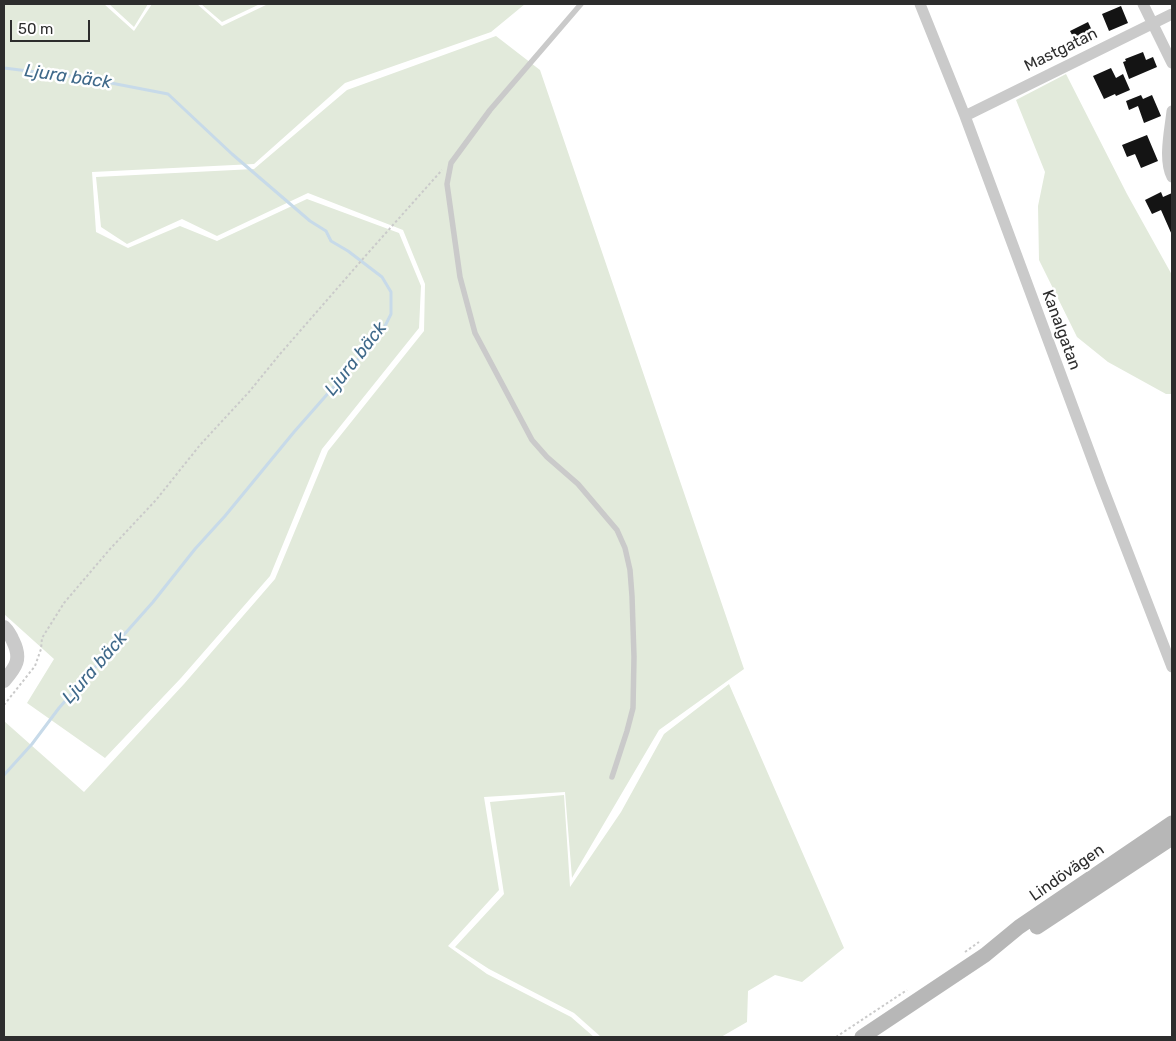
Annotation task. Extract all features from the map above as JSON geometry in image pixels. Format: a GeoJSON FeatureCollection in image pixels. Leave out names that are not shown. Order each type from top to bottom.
{"type":"FeatureCollection","features":[{"type":"Feature","properties":{"kind":"main road","name":"Lindövägen"},"geometry":{"type":"LineString","coordinates":[[862,1037],[985,955],[1019,927],[1172,823]]}},
{"type":"Feature","properties":{"kind":"main road","name":"Lindövägen"},"geometry":{"type":"LineString","coordinates":[[985,955],[1024,936],[1172,838]]}},
{"type":"Feature","properties":{"kind":"street","name":"Kanalgatan"},"geometry":{"type":"LineString","coordinates":[[920,4],[965,116],[1101,483],[1172,667]]}},
{"type":"Feature","properties":{"kind":"street"},"geometry":{"type":"LineString","coordinates":[[1143,4],[1172,63]]}},
{"type":"Feature","properties":{"kind":"street","name":"Mastgatan"},"geometry":{"type":"LineString","coordinates":[[965,116],[1172,14]]}},
{"type":"Feature","properties":{"kind":"street"},"geometry":{"type":"LineString","coordinates":[[1172,111],[1168,156],[1172,177]]}},
{"type":"Feature","properties":{"kind":"street"},"geometry":{"type":"LineString","coordinates":[[4,627],[18,651],[17,664],[4,681]]}},
{"type":"Feature","properties":{"kind":"lane"},"geometry":{"type":"LineString","coordinates":[[581,4],[490,110],[451,163],[447,184],[460,277],[475,333],[532,440],[547,457],[578,484],[617,530],[625,548],[630,570],[632,596],[633,708],[612,777]]}},
{"type":"Feature","properties":{"kind":"path"},"geometry":{"type":"LineString","coordinates":[[4,705],[35,666],[41,649],[42,638],[64,603],[110,549],[156,500],[200,445],[250,392],[280,354],[433,179],[451,163]]}},
{"type":"Feature","properties":{"kind":"green space"},"geometry":{"type":"Polygon","coordinates":[[[4,4],[104,4],[134,31],[152,4],[197,4],[222,26],[268,4],[525,4],[491,32],[345,83],[254,164],[92,172],[96,232],[128,248],[180,226],[217,241],[307,199],[399,233],[421,286],[419,328],[322,449],[270,576],[181,678],[105,758],[27,703],[54,659],[4,614],[4,4]]]}},
{"type":"Feature","properties":{"kind":"green space"},"geometry":{"type":"Polygon","coordinates":[[[109,4],[148,4],[134,27],[109,4]]]}},
{"type":"Feature","properties":{"kind":"green space"},"geometry":{"type":"Polygon","coordinates":[[[201,4],[260,4],[222,22],[201,4]]]}},
{"type":"Feature","properties":{"kind":"green space"},"geometry":{"type":"Polygon","coordinates":[[[496,36],[540,70],[744,669],[659,730],[572,878],[565,792],[484,797],[499,890],[448,946],[487,974],[571,1017],[594,1037],[4,1037],[4,721],[84,792],[184,684],[275,579],[328,451],[424,331],[425,284],[403,230],[308,193],[217,236],[182,219],[127,244],[101,227],[96,177],[254,169],[347,90],[496,36]]]}},
{"type":"Feature","properties":{"kind":"green space"},"geometry":{"type":"Polygon","coordinates":[[[1066,74],[1127,194],[1172,275],[1172,394],[1166,394],[1108,362],[1077,337],[1039,260],[1038,206],[1045,172],[1016,100],[1066,74]]]}},
{"type":"Feature","properties":{"kind":"green space"},"geometry":{"type":"Polygon","coordinates":[[[729,684],[844,948],[802,982],[775,975],[748,991],[747,1022],[721,1037],[601,1037],[574,1013],[489,969],[455,947],[504,894],[490,802],[564,795],[570,887],[621,812],[664,734],[729,684]]]}},
{"type":"Feature","properties":{"kind":"building"},"geometry":{"type":"Polygon","coordinates":[[[1121,6],[1128,23],[1109,31],[1102,14],[1121,6]]]}},
{"type":"Feature","properties":{"kind":"building"},"geometry":{"type":"Polygon","coordinates":[[[1088,22],[1096,39],[1079,48],[1070,31],[1088,22]]]}},
{"type":"Feature","properties":{"kind":"building"},"geometry":{"type":"Polygon","coordinates":[[[1143,52],[1146,60],[1153,57],[1157,67],[1129,79],[1123,62],[1126,61],[1125,59],[1143,52]]]}},
{"type":"Feature","properties":{"kind":"building"},"geometry":{"type":"Polygon","coordinates":[[[1111,68],[1116,78],[1123,74],[1130,90],[1104,99],[1093,76],[1111,68]]]}},
{"type":"Feature","properties":{"kind":"building"},"geometry":{"type":"Polygon","coordinates":[[[1141,95],[1143,99],[1152,95],[1161,116],[1144,123],[1138,106],[1129,110],[1126,101],[1141,95]]]}},
{"type":"Feature","properties":{"kind":"building"},"geometry":{"type":"Polygon","coordinates":[[[1147,135],[1158,161],[1141,168],[1135,154],[1127,157],[1122,145],[1147,135]]]}},
{"type":"Feature","properties":{"kind":"building"},"geometry":{"type":"Polygon","coordinates":[[[1161,192],[1163,197],[1172,193],[1172,235],[1161,210],[1152,214],[1145,200],[1161,192]]]}},
{"type":"Feature","properties":{"kind":"waterway","name":"Ljura bäck"},"geometry":{"type":"LineString","coordinates":[[4,68],[85,78],[168,94],[232,154],[310,221],[326,231],[331,241],[348,251],[382,277],[391,292],[391,314],[382,332],[294,432],[225,516],[195,549],[153,602],[59,708],[32,744],[4,775]]}}]}
